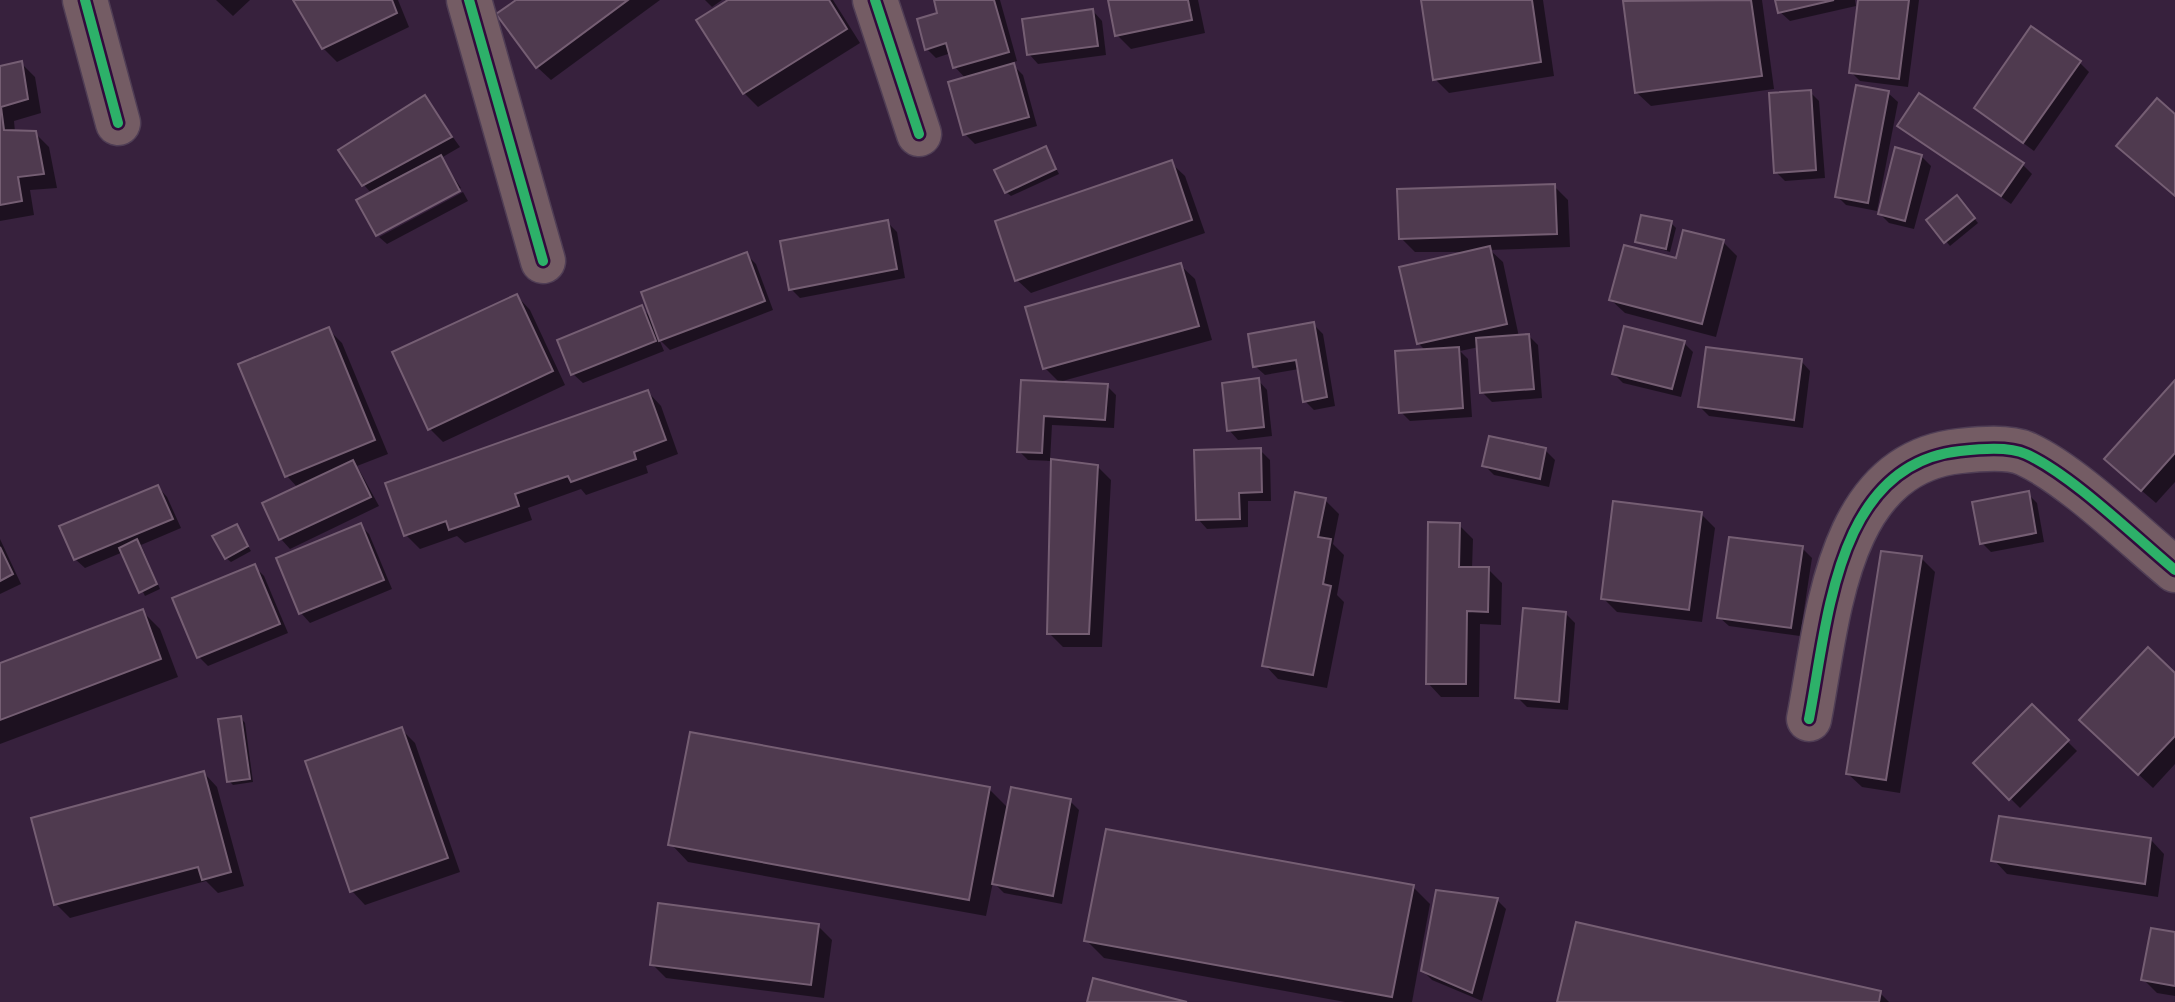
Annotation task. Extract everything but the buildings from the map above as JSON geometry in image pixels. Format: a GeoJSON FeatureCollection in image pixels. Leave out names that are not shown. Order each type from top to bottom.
{"type":"FeatureCollection","features":[{"type":"Feature","properties":{"kind":"street"},"geometry":{"type":"LineString","coordinates":[[85,0],[118,123]]}},
{"type":"Feature","properties":{"kind":"street"},"geometry":{"type":"LineString","coordinates":[[469,0],[543,261]]}},
{"type":"Feature","properties":{"kind":"street"},"geometry":{"type":"LineString","coordinates":[[875,0],[919,134]]}},
{"type":"Feature","properties":{"kind":"street"},"geometry":{"type":"LineString","coordinates":[[1809,719],[1839,569],[1864,509],[1884,485],[1910,466],[1939,454],[1990,450],[2024,452],[2051,469],[2175,570]]}},
{"type":"Feature","properties":{"kind":"cycle path"},"geometry":{"type":"LineString","coordinates":[[85,0],[118,123]]}},
{"type":"Feature","properties":{"kind":"cycle path"},"geometry":{"type":"LineString","coordinates":[[469,0],[543,261]]}},
{"type":"Feature","properties":{"kind":"cycle path"},"geometry":{"type":"LineString","coordinates":[[875,0],[919,134]]}},
{"type":"Feature","properties":{"kind":"cycle path"},"geometry":{"type":"LineString","coordinates":[[1809,719],[1832,595],[1845,554],[1862,516],[1886,485],[1918,462],[1960,451],[2019,451],[2083,491],[2175,570]]}}]}
